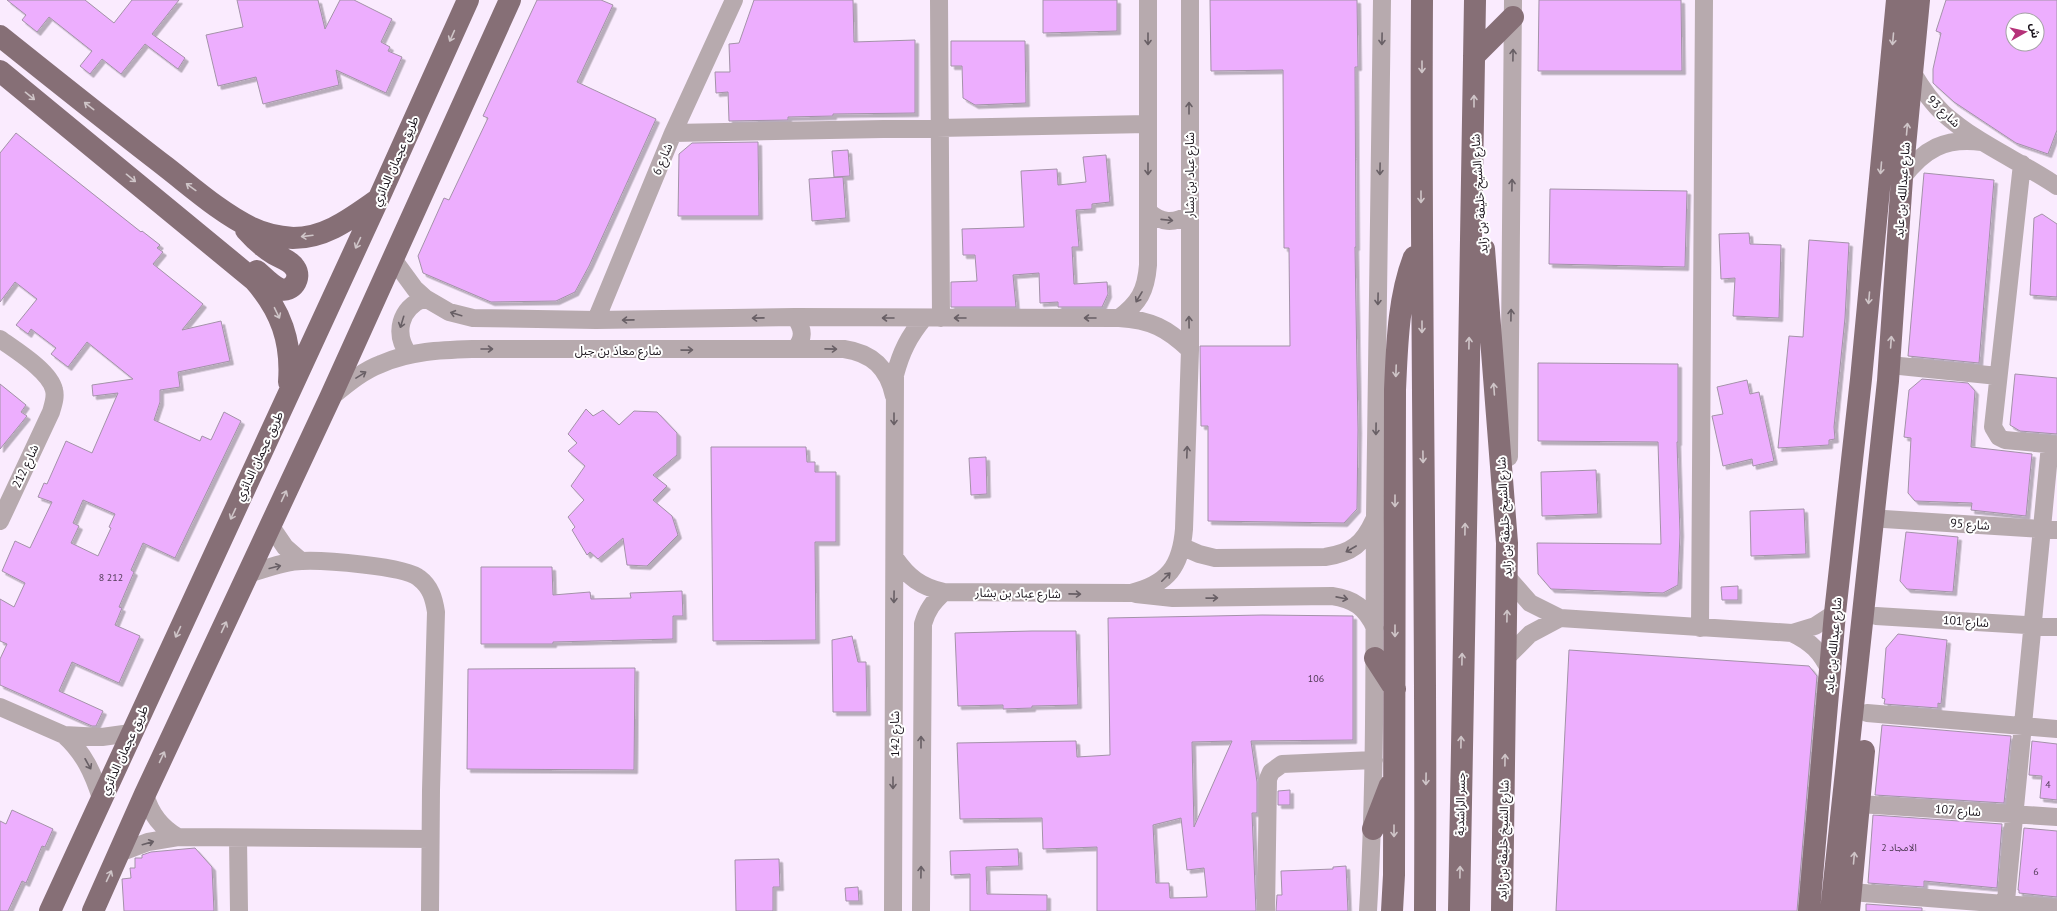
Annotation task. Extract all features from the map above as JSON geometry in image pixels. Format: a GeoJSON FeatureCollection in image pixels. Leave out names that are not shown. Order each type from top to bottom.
{"type":"FeatureCollection","features":[{"type":"Feature","properties":{"kind":"main road","name":"طريق عجمان الدائري"},"geometry":{"type":"LineString","coordinates":[[50,911],[378,200],[468,0]]}},
{"type":"Feature","properties":{"kind":"main road"},"geometry":{"type":"LineString","coordinates":[[93,911],[145,794],[330,398],[510,0]]}},
{"type":"Feature","properties":{"kind":"main road"},"geometry":{"type":"LineString","coordinates":[[1422,0],[1421,237],[1427,698],[1425,911]]}},
{"type":"Feature","properties":{"kind":"main road","name":"شارع الشيخ خليفة بن زايد"},"geometry":{"type":"LineString","coordinates":[[1462,698],[1474,123],[1474,0]]}},
{"type":"Feature","properties":{"kind":"main road","name":"شارع عبدالله بن عابد"},"geometry":{"type":"LineString","coordinates":[[1809,911],[1835,613],[1861,379],[1896,0]]}},
{"type":"Feature","properties":{"kind":"main road","name":"شارع عبدالله بن عابد"},"geometry":{"type":"LineString","coordinates":[[1832,911],[1889,373],[1902,178],[1919,0]]}},
{"type":"Feature","properties":{"kind":"main road"},"geometry":{"type":"LineString","coordinates":[[1474,56],[1513,8]]}},
{"type":"Feature","properties":{"kind":"main road"},"geometry":{"type":"LineString","coordinates":[[0,36],[154,159],[237,220],[265,234],[293,238],[307,237],[334,228],[378,200]]}},
{"type":"Feature","properties":{"kind":"main road"},"geometry":{"type":"LineString","coordinates":[[0,71],[254,280],[274,305],[281,320],[289,351],[290,367],[285,399]]}},
{"type":"Feature","properties":{"kind":"main road","name":"شارع الشيخ خليفة بن زايد"},"geometry":{"type":"LineString","coordinates":[[1474,123],[1504,493],[1508,578],[1502,911]]}},
{"type":"Feature","properties":{"kind":"main road"},"geometry":{"type":"LineString","coordinates":[[214,246],[242,259],[279,289],[284,290],[293,286],[296,282],[298,273],[293,265],[259,243],[237,220]]}},
{"type":"Feature","properties":{"kind":"main road"},"geometry":{"type":"LineString","coordinates":[[1394,909],[1396,359],[1404,298],[1410,267],[1421,237]]}},
{"type":"Feature","properties":{"kind":"main road","name":"شارع عبدالله بن عابد"},"geometry":{"type":"LineString","coordinates":[[1820,911],[1854,705],[1876,616],[1888,470],[1889,373]]}},
{"type":"Feature","properties":{"kind":"main road","name":"شارع عبدالله بن عابد"},"geometry":{"type":"LineString","coordinates":[[1850,902],[1859,804],[1854,705],[1864,432],[1864,403],[1861,379]]}},
{"type":"Feature","properties":{"kind":"main road"},"geometry":{"type":"LineString","coordinates":[[1375,658],[1395,688]]}},
{"type":"Feature","properties":{"kind":"main road","name":"جسر الراشدية"},"geometry":{"type":"LineString","coordinates":[[1459,911],[1462,698]]}},
{"type":"Feature","properties":{"kind":"main road"},"geometry":{"type":"LineString","coordinates":[[1373,829],[1394,772]]}},
{"type":"Feature","properties":{"kind":"street","name":"شارع 6"},"geometry":{"type":"LineString","coordinates":[[596,320],[673,133],[734,0]]}},
{"type":"Feature","properties":{"kind":"street"},"geometry":{"type":"LineString","coordinates":[[895,558],[895,375],[900,354],[910,336],[932,318],[939,128],[939,0]]}},
{"type":"Feature","properties":{"kind":"street"},"geometry":{"type":"LineString","coordinates":[[1119,318],[1132,309],[1141,296],[1147,281],[1148,0]]}},
{"type":"Feature","properties":{"kind":"street","name":"شارع عباد بن بشار"},"geometry":{"type":"LineString","coordinates":[[895,558],[903,571],[915,581],[929,588],[944,592],[1131,593],[1149,589],[1165,579],[1176,564],[1183,547],[1190,350],[1188,215],[1190,0]]}},
{"type":"Feature","properties":{"kind":"street"},"geometry":{"type":"LineString","coordinates":[[1368,911],[1373,829],[1375,519],[1382,0]]}},
{"type":"Feature","properties":{"kind":"street"},"geometry":{"type":"LineString","coordinates":[[1700,628],[1704,0]]}},
{"type":"Feature","properties":{"kind":"street"},"geometry":{"type":"LineString","coordinates":[[1504,493],[1509,437],[1513,8]]}},
{"type":"Feature","properties":{"kind":"street","name":"شارع 93"},"geometry":{"type":"LineString","coordinates":[[1912,72],[1926,94],[1943,113],[1963,129],[2057,185]]}},
{"type":"Feature","properties":{"kind":"street"},"geometry":{"type":"LineString","coordinates":[[673,133],[1148,124]]}},
{"type":"Feature","properties":{"kind":"street","name":"شارع 93"},"geometry":{"type":"LineString","coordinates":[[1902,178],[1914,162],[1929,150],[1947,143],[1966,140],[1985,142]]}},
{"type":"Feature","properties":{"kind":"street"},"geometry":{"type":"LineString","coordinates":[[2006,908],[2033,625],[2049,529],[2053,445],[2005,440],[1995,432],[1992,420],[2022,164]]}},
{"type":"Feature","properties":{"kind":"street"},"geometry":{"type":"LineString","coordinates":[[1148,210],[1159,219],[1172,222],[1188,215]]}},
{"type":"Feature","properties":{"kind":"street"},"geometry":{"type":"LineString","coordinates":[[393,258],[415,288],[425,298],[449,312],[473,318],[596,320],[795,318],[1119,318],[1139,320],[1158,326],[1175,336],[1190,350]]}},
{"type":"Feature","properties":{"kind":"street"},"geometry":{"type":"LineString","coordinates":[[408,355],[401,341],[400,325],[406,311],[418,301],[425,298]]}},
{"type":"Feature","properties":{"kind":"street"},"geometry":{"type":"LineString","coordinates":[[795,318],[802,328],[803,333],[799,344],[795,348]]}},
{"type":"Feature","properties":{"kind":"street","name":"212 شارع"},"geometry":{"type":"LineString","coordinates":[[0,339],[44,372],[51,380],[55,390],[51,412],[5,494],[0,521]]}},
{"type":"Feature","properties":{"kind":"street","name":"شارع معاذ بن جبل"},"geometry":{"type":"LineString","coordinates":[[330,398],[352,381],[381,364],[408,355],[450,350],[795,348],[844,349],[857,351],[868,356],[886,372],[892,384],[894,396]]}},
{"type":"Feature","properties":{"kind":"street"},"geometry":{"type":"LineString","coordinates":[[1889,373],[1998,376]]}},
{"type":"Feature","properties":{"kind":"street","name":"شارع 95"},"geometry":{"type":"LineString","coordinates":[[1884,518],[2049,529]]}},
{"type":"Feature","properties":{"kind":"street"},"geometry":{"type":"LineString","coordinates":[[1183,547],[1198,554],[1221,558],[1325,557],[1342,554],[1356,546],[1368,534],[1375,519]]}},
{"type":"Feature","properties":{"kind":"street"},"geometry":{"type":"LineString","coordinates":[[270,525],[285,547],[301,561]]}},
{"type":"Feature","properties":{"kind":"street","name":"شارع 142"},"geometry":{"type":"LineString","coordinates":[[894,911],[895,558]]}},
{"type":"Feature","properties":{"kind":"street"},"geometry":{"type":"LineString","coordinates":[[248,574],[301,561],[393,568],[406,571],[419,577],[428,586],[434,599],[436,612],[430,839],[430,911]]}},
{"type":"Feature","properties":{"kind":"street"},"geometry":{"type":"LineString","coordinates":[[1508,578],[1530,603],[1560,618],[1792,634],[1805,639],[1816,647],[1830,670]]}},
{"type":"Feature","properties":{"kind":"street"},"geometry":{"type":"LineString","coordinates":[[921,911],[922,624],[934,600],[944,592]]}},
{"type":"Feature","properties":{"kind":"street"},"geometry":{"type":"LineString","coordinates":[[1131,593],[1173,598],[1332,596],[1346,598],[1359,604],[1369,615],[1375,628]]}},
{"type":"Feature","properties":{"kind":"street"},"geometry":{"type":"LineString","coordinates":[[1792,634],[1815,626],[1835,613]]}},
{"type":"Feature","properties":{"kind":"street","name":"شارع 101"},"geometry":{"type":"LineString","coordinates":[[1876,616],[2057,627]]}},
{"type":"Feature","properties":{"kind":"street"},"geometry":{"type":"LineString","coordinates":[[1506,658],[1530,634],[1560,618]]}},
{"type":"Feature","properties":{"kind":"street"},"geometry":{"type":"LineString","coordinates":[[894,655],[908,650],[922,656]]}},
{"type":"Feature","properties":{"kind":"street"},"geometry":{"type":"LineString","coordinates":[[1854,705],[2057,729]]}},
{"type":"Feature","properties":{"kind":"street"},"geometry":{"type":"LineString","coordinates":[[0,708],[64,735],[73,743],[87,762],[101,798]]}},
{"type":"Feature","properties":{"kind":"street"},"geometry":{"type":"LineString","coordinates":[[64,735],[102,737],[131,733]]}},
{"type":"Feature","properties":{"kind":"street"},"geometry":{"type":"LineString","coordinates":[[1266,911],[1268,786],[1270,772],[1282,764],[1374,760]]}},
{"type":"Feature","properties":{"kind":"street"},"geometry":{"type":"LineString","coordinates":[[145,794],[150,809],[158,822],[178,837]]}},
{"type":"Feature","properties":{"kind":"street","name":"شارع 107"},"geometry":{"type":"LineString","coordinates":[[1859,804],[2057,817]]}},
{"type":"Feature","properties":{"kind":"street"},"geometry":{"type":"LineString","coordinates":[[119,853],[148,842],[178,837],[430,839]]}},
{"type":"Feature","properties":{"kind":"street"},"geometry":{"type":"LineString","coordinates":[[238,838],[239,911]]}},
{"type":"Feature","properties":{"kind":"street"},"geometry":{"type":"LineString","coordinates":[[1850,902],[2006,908],[2057,908]]}},
{"type":"Feature","properties":{"kind":"building"},"geometry":{"type":"Polygon","coordinates":[[[7,0],[85,0],[114,23],[132,0],[179,0],[152,34],[185,58],[178,69],[145,44],[121,74],[102,59],[90,74],[80,66],[92,51],[49,17],[37,32],[22,20],[26,15],[7,0]]]}},
{"type":"Feature","properties":{"kind":"building"},"geometry":{"type":"Polygon","coordinates":[[[237,0],[318,0],[325,29],[340,0],[354,0],[392,19],[381,42],[390,47],[388,51],[402,57],[386,93],[336,70],[339,85],[263,104],[256,77],[218,86],[206,35],[243,27],[237,0]]]}},
{"type":"Feature","properties":{"kind":"building"},"geometry":{"type":"Polygon","coordinates":[[[537,0],[601,0],[613,5],[577,82],[656,119],[589,266],[575,292],[556,301],[491,302],[423,273],[418,256],[444,198],[449,200],[488,118],[483,116],[537,0]]]}},
{"type":"Feature","properties":{"kind":"building"},"geometry":{"type":"Polygon","coordinates":[[[754,0],[853,0],[854,42],[915,40],[915,113],[833,114],[833,116],[788,117],[788,120],[729,121],[728,92],[716,93],[715,72],[730,72],[729,44],[739,43],[754,0]]]}},
{"type":"Feature","properties":{"kind":"building"},"geometry":{"type":"Polygon","coordinates":[[[1043,0],[1117,0],[1117,31],[1043,33],[1043,0]]]}},
{"type":"Feature","properties":{"kind":"building"},"geometry":{"type":"Polygon","coordinates":[[[1210,0],[1357,0],[1358,67],[1355,67],[1355,247],[1358,430],[1357,509],[1344,523],[1208,521],[1208,426],[1201,426],[1200,346],[1290,346],[1289,248],[1284,248],[1283,70],[1211,71],[1210,0]]]}},
{"type":"Feature","properties":{"kind":"building"},"geometry":{"type":"Polygon","coordinates":[[[1539,0],[1681,0],[1682,71],[1538,71],[1539,0]]]}},
{"type":"Feature","properties":{"kind":"building"},"geometry":{"type":"Polygon","coordinates":[[[1946,0],[2057,0],[2057,130],[2048,154],[2016,143],[1954,102],[1933,83],[1933,69],[1941,33],[1936,31],[1946,0]]]}},
{"type":"Feature","properties":{"kind":"building"},"geometry":{"type":"Polygon","coordinates":[[[951,41],[1025,41],[1026,103],[975,105],[963,98],[962,66],[951,66],[951,41]]]}},
{"type":"Feature","properties":{"kind":"building"},"geometry":{"type":"Polygon","coordinates":[[[16,133],[141,232],[142,231],[160,245],[157,248],[163,252],[153,264],[203,304],[182,330],[221,321],[230,361],[178,372],[180,387],[160,390],[160,402],[154,420],[200,441],[202,436],[211,440],[224,412],[241,421],[175,558],[143,543],[131,570],[134,572],[119,607],[122,608],[115,625],[140,636],[119,683],[72,662],[59,691],[103,711],[96,726],[92,726],[0,685],[0,659],[7,644],[0,641],[0,599],[14,607],[25,583],[2,571],[15,541],[30,548],[52,502],[38,497],[44,483],[47,484],[66,441],[92,453],[118,393],[93,396],[92,385],[133,379],[87,342],[68,367],[51,354],[56,348],[31,329],[28,334],[16,325],[37,299],[15,282],[0,302],[0,153],[16,133]],[[83,500],[73,523],[79,526],[71,543],[98,556],[111,528],[109,527],[115,514],[83,500]]]}},
{"type":"Feature","properties":{"kind":"building"},"geometry":{"type":"Polygon","coordinates":[[[758,142],[759,216],[678,216],[679,154],[692,143],[758,142]]]}},
{"type":"Feature","properties":{"kind":"building"},"geometry":{"type":"Polygon","coordinates":[[[848,150],[850,176],[834,177],[832,151],[848,150]]]}},
{"type":"Feature","properties":{"kind":"building"},"geometry":{"type":"Polygon","coordinates":[[[1106,155],[1110,202],[1092,204],[1092,209],[1076,210],[1079,247],[1072,247],[1074,284],[1107,282],[1108,294],[1102,307],[1058,307],[1058,302],[1040,303],[1039,273],[1013,275],[1016,307],[951,307],[951,282],[977,281],[975,255],[963,255],[962,229],[1024,227],[1021,171],[1057,169],[1058,185],[1086,182],[1083,157],[1106,155]]]}},
{"type":"Feature","properties":{"kind":"building"},"geometry":{"type":"Polygon","coordinates":[[[1924,173],[1994,180],[1979,363],[1908,356],[1924,173]]]}},
{"type":"Feature","properties":{"kind":"building"},"geometry":{"type":"Polygon","coordinates":[[[843,177],[846,218],[812,221],[809,179],[843,177]]]}},
{"type":"Feature","properties":{"kind":"building"},"geometry":{"type":"Polygon","coordinates":[[[1550,189],[1687,191],[1685,267],[1549,264],[1550,189]]]}},
{"type":"Feature","properties":{"kind":"building"},"geometry":{"type":"Polygon","coordinates":[[[2042,214],[2057,224],[2057,297],[2030,295],[2034,218],[2042,214]]]}},
{"type":"Feature","properties":{"kind":"building"},"geometry":{"type":"Polygon","coordinates":[[[1749,233],[1750,244],[1781,245],[1779,318],[1733,316],[1735,278],[1721,279],[1719,234],[1749,233]]]}},
{"type":"Feature","properties":{"kind":"building"},"geometry":{"type":"Polygon","coordinates":[[[1809,240],[1849,243],[1845,318],[1834,427],[1835,439],[1829,440],[1829,445],[1778,448],[1789,336],[1803,337],[1809,240]]]}},
{"type":"Feature","properties":{"kind":"building"},"geometry":{"type":"Polygon","coordinates":[[[1538,363],[1678,364],[1677,442],[1680,533],[1678,585],[1663,593],[1551,589],[1538,574],[1537,543],[1661,544],[1658,442],[1538,441],[1538,363]]]}},
{"type":"Feature","properties":{"kind":"building"},"geometry":{"type":"Polygon","coordinates":[[[2015,374],[2057,378],[2057,434],[2020,431],[2010,425],[2015,374]]]}},
{"type":"Feature","properties":{"kind":"building"},"geometry":{"type":"Polygon","coordinates":[[[1922,379],[1968,383],[1975,391],[1971,447],[2032,454],[2026,516],[1971,510],[1972,503],[1915,501],[1908,493],[1911,438],[1904,437],[1909,390],[1922,379]]]}},
{"type":"Feature","properties":{"kind":"building"},"geometry":{"type":"Polygon","coordinates":[[[1747,380],[1750,394],[1759,392],[1774,461],[1753,466],[1752,459],[1723,466],[1712,416],[1723,414],[1717,387],[1747,380]]]}},
{"type":"Feature","properties":{"kind":"building"},"geometry":{"type":"Polygon","coordinates":[[[0,384],[26,405],[21,412],[27,416],[0,449],[0,384]]]}},
{"type":"Feature","properties":{"kind":"building"},"geometry":{"type":"Polygon","coordinates":[[[586,409],[593,416],[603,410],[619,425],[634,411],[657,412],[677,433],[677,455],[653,475],[667,486],[653,500],[672,516],[678,535],[647,566],[627,565],[623,538],[598,559],[590,552],[587,555],[572,530],[575,527],[568,517],[584,500],[571,486],[585,466],[568,451],[577,443],[568,434],[586,409]]]}},
{"type":"Feature","properties":{"kind":"building"},"geometry":{"type":"Polygon","coordinates":[[[711,447],[806,447],[807,462],[815,462],[815,472],[836,472],[836,542],[815,542],[816,640],[713,641],[711,447]]]}},
{"type":"Feature","properties":{"kind":"building"},"geometry":{"type":"Polygon","coordinates":[[[986,457],[987,494],[971,495],[969,458],[986,457]]]}},
{"type":"Feature","properties":{"kind":"building"},"geometry":{"type":"Polygon","coordinates":[[[1596,470],[1598,514],[1542,516],[1541,472],[1596,470]]]}},
{"type":"Feature","properties":{"kind":"building"},"geometry":{"type":"Polygon","coordinates":[[[1804,509],[1806,554],[1751,556],[1750,511],[1804,509]]]}},
{"type":"Feature","properties":{"kind":"building"},"geometry":{"type":"Polygon","coordinates":[[[1906,532],[1958,537],[1953,592],[1907,589],[1900,581],[1906,532]]]}},
{"type":"Feature","properties":{"kind":"building"},"geometry":{"type":"Polygon","coordinates":[[[481,567],[552,567],[553,595],[590,592],[591,599],[631,598],[630,593],[682,591],[683,616],[673,616],[673,639],[553,642],[553,644],[481,644],[481,567]]]}},
{"type":"Feature","properties":{"kind":"building"},"geometry":{"type":"Polygon","coordinates":[[[1738,586],[1738,600],[1722,600],[1721,587],[1738,586]]]}},
{"type":"Feature","properties":{"kind":"building"},"geometry":{"type":"Polygon","coordinates":[[[1262,615],[1353,616],[1353,740],[1251,741],[1257,782],[1257,813],[1252,813],[1256,911],[1097,911],[1097,847],[1043,849],[1042,818],[960,819],[957,743],[1076,741],[1077,757],[1110,755],[1108,618],[1262,615]],[[1232,741],[1192,742],[1194,827],[1232,741]],[[1181,818],[1153,825],[1156,883],[1169,883],[1170,898],[1207,897],[1204,868],[1187,870],[1181,818]]]}},
{"type":"Feature","properties":{"kind":"building"},"geometry":{"type":"Polygon","coordinates":[[[1076,631],[1078,705],[1032,706],[1032,708],[1003,709],[1003,705],[958,706],[955,633],[1076,631]]]}},
{"type":"Feature","properties":{"kind":"building"},"geometry":{"type":"Polygon","coordinates":[[[1898,634],[1947,640],[1941,704],[1938,703],[1938,708],[1884,704],[1885,699],[1882,698],[1886,648],[1898,634]]]}},
{"type":"Feature","properties":{"kind":"building"},"geometry":{"type":"Polygon","coordinates":[[[852,636],[858,662],[866,662],[867,712],[833,712],[832,640],[852,636]]]}},
{"type":"Feature","properties":{"kind":"building"},"geometry":{"type":"Polygon","coordinates":[[[1569,650],[1809,666],[1817,676],[1797,911],[1556,911],[1569,650]]]}},
{"type":"Feature","properties":{"kind":"building"},"geometry":{"type":"Polygon","coordinates":[[[635,668],[634,770],[467,769],[468,669],[635,668]]]}},
{"type":"Feature","properties":{"kind":"building"},"geometry":{"type":"Polygon","coordinates":[[[1882,725],[2011,736],[2004,803],[1875,795],[1882,725]]]}},
{"type":"Feature","properties":{"kind":"building"},"geometry":{"type":"Polygon","coordinates":[[[2032,741],[2057,744],[2057,800],[2040,798],[2042,776],[2029,775],[2032,741]]]}},
{"type":"Feature","properties":{"kind":"building"},"geometry":{"type":"Polygon","coordinates":[[[1290,790],[1290,805],[1278,805],[1278,791],[1290,790]]]}},
{"type":"Feature","properties":{"kind":"building"},"geometry":{"type":"Polygon","coordinates":[[[12,810],[53,829],[45,847],[42,846],[26,883],[22,881],[8,911],[0,911],[0,821],[6,824],[12,810]]]}},
{"type":"Feature","properties":{"kind":"building"},"geometry":{"type":"Polygon","coordinates":[[[1873,815],[2002,824],[1997,888],[1924,881],[1924,887],[1868,883],[1873,815]]]}},
{"type":"Feature","properties":{"kind":"building"},"geometry":{"type":"Polygon","coordinates":[[[2024,828],[2057,831],[2057,897],[2019,893],[2018,890],[2024,828]]]}},
{"type":"Feature","properties":{"kind":"building"},"geometry":{"type":"Polygon","coordinates":[[[195,848],[212,867],[214,911],[124,911],[122,879],[131,878],[130,868],[135,868],[135,858],[142,858],[142,855],[151,852],[195,848]]]}},
{"type":"Feature","properties":{"kind":"building"},"geometry":{"type":"Polygon","coordinates":[[[1018,849],[1019,866],[986,867],[987,894],[1047,895],[1047,911],[970,911],[970,874],[951,875],[950,851],[1018,849]]]}},
{"type":"Feature","properties":{"kind":"building"},"geometry":{"type":"Polygon","coordinates":[[[779,859],[780,887],[773,887],[773,911],[736,911],[735,860],[779,859]]]}},
{"type":"Feature","properties":{"kind":"building"},"geometry":{"type":"Polygon","coordinates":[[[1346,866],[1348,911],[1276,911],[1277,895],[1282,895],[1281,871],[1333,869],[1333,867],[1346,866]]]}},
{"type":"Feature","properties":{"kind":"building"},"geometry":{"type":"Polygon","coordinates":[[[858,887],[859,901],[846,901],[845,888],[858,887]]]}},
{"type":"Feature","properties":{"kind":"building"},"geometry":{"type":"Polygon","coordinates":[[[1866,904],[1922,908],[1922,911],[1866,911],[1866,904]]]}}]}
